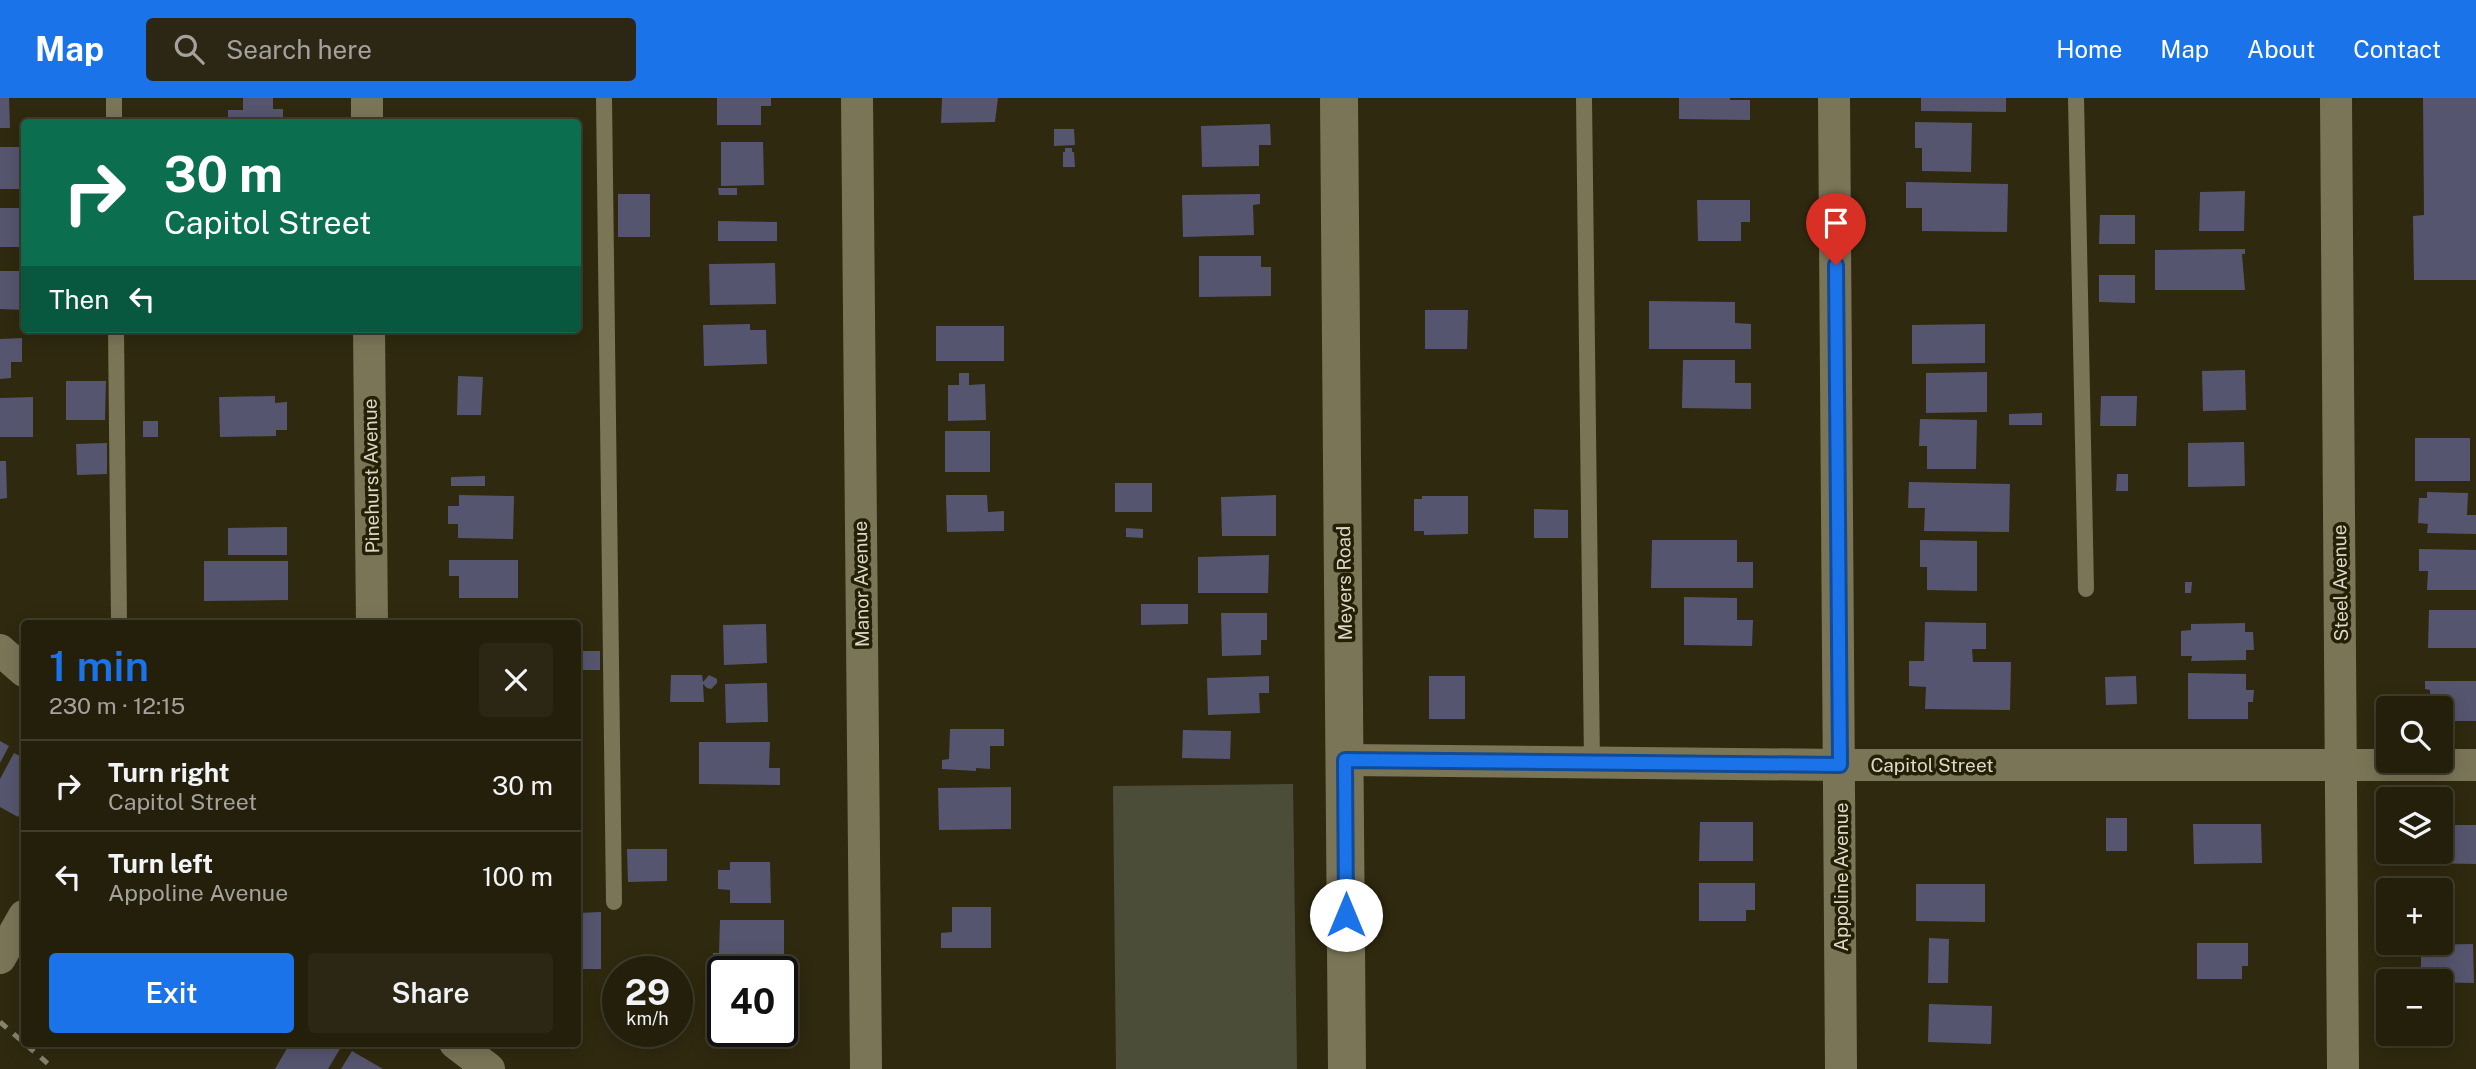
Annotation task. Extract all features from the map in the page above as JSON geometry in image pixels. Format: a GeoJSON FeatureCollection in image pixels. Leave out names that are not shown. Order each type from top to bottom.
{"type":"FeatureCollection","features":[{"type":"Feature","properties":{"kind":"street"},"geometry":{"type":"LineString","coordinates":[[367,98],[367,119]]}},
{"type":"Feature","properties":{"kind":"street","name":"Manor Avenue"},"geometry":{"type":"LineString","coordinates":[[856,98],[866,1069]]}},
{"type":"Feature","properties":{"kind":"street","name":"Meyers Road"},"geometry":{"type":"LineString","coordinates":[[1339,98],[1347,1069]]}},
{"type":"Feature","properties":{"kind":"street","name":"Appoline Avenue"},"geometry":{"type":"LineString","coordinates":[[1834,98],[1841,1069]]}},
{"type":"Feature","properties":{"kind":"street","name":"Steel Avenue"},"geometry":{"type":"LineString","coordinates":[[2336,98],[2343,1069]]}},
{"type":"Feature","properties":{"kind":"street","name":"Pinehurst Avenue"},"geometry":{"type":"LineString","coordinates":[[369,333],[372,620]]}},
{"type":"Feature","properties":{"kind":"street"},"geometry":{"type":"LineString","coordinates":[[0,650],[21,668]]}},
{"type":"Feature","properties":{"kind":"street","name":"Capitol Street"},"geometry":{"type":"LineString","coordinates":[[1345,760],[1840,765],[2476,765]]}},
{"type":"Feature","properties":{"kind":"street"},"geometry":{"type":"LineString","coordinates":[[0,958],[21,921]]}},
{"type":"Feature","properties":{"kind":"street"},"geometry":{"type":"LineString","coordinates":[[461,1047],[489,1069]]}},
{"type":"Feature","properties":{"kind":"lane"},"geometry":{"type":"LineString","coordinates":[[114,98],[114,119]]}},
{"type":"Feature","properties":{"kind":"lane"},"geometry":{"type":"LineString","coordinates":[[604,98],[614,902]]}},
{"type":"Feature","properties":{"kind":"lane"},"geometry":{"type":"LineString","coordinates":[[1584,98],[1592,763]]}},
{"type":"Feature","properties":{"kind":"lane"},"geometry":{"type":"LineString","coordinates":[[2076,98],[2086,589]]}},
{"type":"Feature","properties":{"kind":"lane"},"geometry":{"type":"LineString","coordinates":[[116,333],[119,620]]}},
{"type":"Feature","properties":{"kind":"green space"},"geometry":{"type":"Polygon","coordinates":[[[1293,784],[1297,1069],[1116,1069],[1113,786],[1293,784]]]}},
{"type":"Feature","properties":{"kind":"building"},"geometry":{"type":"Polygon","coordinates":[[[0,98],[9,98],[10,128],[0,128],[0,98]]]}},
{"type":"Feature","properties":{"kind":"building"},"geometry":{"type":"Polygon","coordinates":[[[243,98],[273,98],[273,109],[283,109],[283,119],[228,119],[228,110],[243,110],[243,98]]]}},
{"type":"Feature","properties":{"kind":"building"},"geometry":{"type":"Polygon","coordinates":[[[717,98],[771,98],[771,106],[761,106],[761,125],[717,125],[717,98]]]}},
{"type":"Feature","properties":{"kind":"building"},"geometry":{"type":"Polygon","coordinates":[[[942,98],[998,98],[995,122],[941,123],[942,98]]]}},
{"type":"Feature","properties":{"kind":"building"},"geometry":{"type":"Polygon","coordinates":[[[1679,98],[1750,100],[1750,120],[1679,119],[1679,98]]]}},
{"type":"Feature","properties":{"kind":"building"},"geometry":{"type":"Polygon","coordinates":[[[1921,98],[2006,98],[2006,112],[1921,111],[1921,98]]]}},
{"type":"Feature","properties":{"kind":"building"},"geometry":{"type":"Polygon","coordinates":[[[2423,98],[2476,98],[2476,280],[2414,280],[2413,216],[2424,215],[2423,98]]]}},
{"type":"Feature","properties":{"kind":"building"},"geometry":{"type":"Polygon","coordinates":[[[75,118],[106,118],[106,119],[75,118]]]}},
{"type":"Feature","properties":{"kind":"building"},"geometry":{"type":"Polygon","coordinates":[[[1915,122],[1972,123],[1971,172],[1922,171],[1922,148],[1915,148],[1915,122]]]}},
{"type":"Feature","properties":{"kind":"building"},"geometry":{"type":"Polygon","coordinates":[[[1270,124],[1271,145],[1259,145],[1259,166],[1202,167],[1201,126],[1270,124]]]}},
{"type":"Feature","properties":{"kind":"building"},"geometry":{"type":"Polygon","coordinates":[[[1054,129],[1074,129],[1075,145],[1054,146],[1054,129]]]}},
{"type":"Feature","properties":{"kind":"building"},"geometry":{"type":"Polygon","coordinates":[[[721,142],[763,142],[764,185],[721,186],[721,142]]]}},
{"type":"Feature","properties":{"kind":"building"},"geometry":{"type":"Polygon","coordinates":[[[0,147],[21,147],[21,189],[0,189],[0,147]]]}},
{"type":"Feature","properties":{"kind":"building"},"geometry":{"type":"Polygon","coordinates":[[[1065,148],[1072,148],[1075,167],[1063,167],[1065,148]]]}},
{"type":"Feature","properties":{"kind":"building"},"geometry":{"type":"Polygon","coordinates":[[[1906,182],[2008,184],[2007,232],[1922,231],[1922,208],[1906,208],[1906,182]]]}},
{"type":"Feature","properties":{"kind":"building"},"geometry":{"type":"Polygon","coordinates":[[[718,188],[737,188],[737,195],[719,195],[718,188]]]}},
{"type":"Feature","properties":{"kind":"building"},"geometry":{"type":"Polygon","coordinates":[[[2245,191],[2244,231],[2199,231],[2200,192],[2245,191]]]}},
{"type":"Feature","properties":{"kind":"building"},"geometry":{"type":"Polygon","coordinates":[[[618,194],[650,194],[650,237],[618,237],[618,194]]]}},
{"type":"Feature","properties":{"kind":"building"},"geometry":{"type":"Polygon","coordinates":[[[1260,194],[1260,204],[1253,205],[1254,235],[1183,237],[1182,195],[1260,194]]]}},
{"type":"Feature","properties":{"kind":"building"},"geometry":{"type":"Polygon","coordinates":[[[1697,200],[1750,200],[1750,222],[1741,222],[1741,241],[1698,241],[1697,200]]]}},
{"type":"Feature","properties":{"kind":"building"},"geometry":{"type":"Polygon","coordinates":[[[0,208],[21,208],[21,247],[0,247],[0,208]]]}},
{"type":"Feature","properties":{"kind":"building"},"geometry":{"type":"Polygon","coordinates":[[[2100,215],[2135,215],[2135,244],[2099,244],[2100,215]]]}},
{"type":"Feature","properties":{"kind":"building"},"geometry":{"type":"Polygon","coordinates":[[[718,221],[777,222],[777,241],[718,241],[718,221]]]}},
{"type":"Feature","properties":{"kind":"building"},"geometry":{"type":"Polygon","coordinates":[[[2245,249],[2245,254],[2242,254],[2245,290],[2155,290],[2155,250],[2245,249]]]}},
{"type":"Feature","properties":{"kind":"building"},"geometry":{"type":"Polygon","coordinates":[[[1199,256],[1261,256],[1261,267],[1271,267],[1271,296],[1199,297],[1199,256]]]}},
{"type":"Feature","properties":{"kind":"building"},"geometry":{"type":"Polygon","coordinates":[[[775,263],[776,304],[710,305],[709,264],[775,263]]]}},
{"type":"Feature","properties":{"kind":"building"},"geometry":{"type":"Polygon","coordinates":[[[0,271],[21,271],[21,310],[0,309],[0,271]]]}},
{"type":"Feature","properties":{"kind":"building"},"geometry":{"type":"Polygon","coordinates":[[[2099,275],[2135,275],[2135,303],[2099,302],[2099,275]]]}},
{"type":"Feature","properties":{"kind":"building"},"geometry":{"type":"Polygon","coordinates":[[[1649,301],[1735,302],[1735,323],[1751,324],[1751,349],[1649,349],[1649,301]]]}},
{"type":"Feature","properties":{"kind":"building"},"geometry":{"type":"Polygon","coordinates":[[[1425,310],[1468,310],[1467,349],[1425,349],[1425,310]]]}},
{"type":"Feature","properties":{"kind":"building"},"geometry":{"type":"Polygon","coordinates":[[[750,324],[750,330],[766,330],[767,364],[704,366],[703,325],[750,324]]]}},
{"type":"Feature","properties":{"kind":"building"},"geometry":{"type":"Polygon","coordinates":[[[1985,324],[1985,363],[1912,364],[1912,325],[1985,324]]]}},
{"type":"Feature","properties":{"kind":"building"},"geometry":{"type":"Polygon","coordinates":[[[936,326],[1004,326],[1004,361],[936,361],[936,326]]]}},
{"type":"Feature","properties":{"kind":"building"},"geometry":{"type":"Polygon","coordinates":[[[22,338],[22,362],[11,362],[11,378],[0,379],[0,339],[22,338]]]}},
{"type":"Feature","properties":{"kind":"building"},"geometry":{"type":"Polygon","coordinates":[[[1683,360],[1735,360],[1735,383],[1751,383],[1751,409],[1682,408],[1683,360]]]}},
{"type":"Feature","properties":{"kind":"building"},"geometry":{"type":"Polygon","coordinates":[[[2245,370],[2246,410],[2203,411],[2202,371],[2245,370]]]}},
{"type":"Feature","properties":{"kind":"building"},"geometry":{"type":"Polygon","coordinates":[[[1987,372],[1987,412],[1926,413],[1926,373],[1987,372]]]}},
{"type":"Feature","properties":{"kind":"building"},"geometry":{"type":"Polygon","coordinates":[[[959,373],[969,373],[969,385],[985,384],[986,420],[948,421],[948,385],[959,385],[959,373]]]}},
{"type":"Feature","properties":{"kind":"building"},"geometry":{"type":"Polygon","coordinates":[[[458,376],[483,377],[481,415],[457,415],[458,376]]]}},
{"type":"Feature","properties":{"kind":"building"},"geometry":{"type":"Polygon","coordinates":[[[66,381],[106,381],[105,420],[66,420],[66,381]]]}},
{"type":"Feature","properties":{"kind":"building"},"geometry":{"type":"Polygon","coordinates":[[[275,396],[275,403],[287,402],[287,430],[276,430],[276,436],[220,437],[219,397],[275,396]]]}},
{"type":"Feature","properties":{"kind":"building"},"geometry":{"type":"Polygon","coordinates":[[[2101,396],[2137,396],[2136,426],[2100,426],[2101,396]]]}},
{"type":"Feature","properties":{"kind":"building"},"geometry":{"type":"Polygon","coordinates":[[[33,397],[33,437],[0,437],[0,398],[33,397]]]}},
{"type":"Feature","properties":{"kind":"building"},"geometry":{"type":"Polygon","coordinates":[[[2042,413],[2042,425],[2009,425],[2009,414],[2042,413]]]}},
{"type":"Feature","properties":{"kind":"building"},"geometry":{"type":"Polygon","coordinates":[[[1920,419],[1977,420],[1976,469],[1927,469],[1927,446],[1919,446],[1920,419]]]}},
{"type":"Feature","properties":{"kind":"building"},"geometry":{"type":"Polygon","coordinates":[[[143,421],[158,421],[158,437],[143,437],[143,421]]]}},
{"type":"Feature","properties":{"kind":"building"},"geometry":{"type":"Polygon","coordinates":[[[945,431],[990,431],[990,472],[945,472],[945,431]]]}},
{"type":"Feature","properties":{"kind":"building"},"geometry":{"type":"Polygon","coordinates":[[[2415,438],[2470,438],[2470,481],[2415,481],[2415,438]]]}},
{"type":"Feature","properties":{"kind":"building"},"geometry":{"type":"Polygon","coordinates":[[[2244,442],[2245,486],[2188,487],[2188,443],[2244,442]]]}},
{"type":"Feature","properties":{"kind":"building"},"geometry":{"type":"Polygon","coordinates":[[[107,443],[107,474],[77,475],[76,444],[107,443]]]}},
{"type":"Feature","properties":{"kind":"building"},"geometry":{"type":"Polygon","coordinates":[[[0,461],[6,461],[7,498],[0,499],[0,461]]]}},
{"type":"Feature","properties":{"kind":"building"},"geometry":{"type":"Polygon","coordinates":[[[2117,474],[2128,474],[2128,491],[2116,491],[2117,474]]]}},
{"type":"Feature","properties":{"kind":"building"},"geometry":{"type":"Polygon","coordinates":[[[485,476],[485,486],[451,486],[451,477],[485,476]]]}},
{"type":"Feature","properties":{"kind":"building"},"geometry":{"type":"Polygon","coordinates":[[[1909,482],[2010,484],[2009,532],[1924,531],[1925,508],[1908,508],[1909,482]]]}},
{"type":"Feature","properties":{"kind":"building"},"geometry":{"type":"Polygon","coordinates":[[[1115,483],[1152,483],[1152,512],[1115,512],[1115,483]]]}},
{"type":"Feature","properties":{"kind":"building"},"geometry":{"type":"Polygon","coordinates":[[[2427,492],[2468,493],[2467,515],[2476,515],[2476,534],[2427,533],[2428,524],[2418,523],[2419,498],[2427,498],[2427,492]]]}},
{"type":"Feature","properties":{"kind":"building"},"geometry":{"type":"Polygon","coordinates":[[[459,495],[514,496],[513,539],[458,538],[458,524],[448,524],[448,506],[459,506],[459,495]]]}},
{"type":"Feature","properties":{"kind":"building"},"geometry":{"type":"Polygon","coordinates":[[[946,495],[987,495],[988,512],[1004,511],[1004,531],[947,532],[946,495]]]}},
{"type":"Feature","properties":{"kind":"building"},"geometry":{"type":"Polygon","coordinates":[[[1276,495],[1276,536],[1222,536],[1221,497],[1276,495]]]}},
{"type":"Feature","properties":{"kind":"building"},"geometry":{"type":"Polygon","coordinates":[[[1422,496],[1468,496],[1468,534],[1424,535],[1424,531],[1414,531],[1414,499],[1422,499],[1422,496]]]}},
{"type":"Feature","properties":{"kind":"building"},"geometry":{"type":"Polygon","coordinates":[[[1534,509],[1568,510],[1568,538],[1534,538],[1534,509]]]}},
{"type":"Feature","properties":{"kind":"building"},"geometry":{"type":"Polygon","coordinates":[[[287,527],[287,555],[228,555],[228,528],[287,527]]]}},
{"type":"Feature","properties":{"kind":"building"},"geometry":{"type":"Polygon","coordinates":[[[1126,528],[1143,529],[1143,538],[1126,537],[1126,528]]]}},
{"type":"Feature","properties":{"kind":"building"},"geometry":{"type":"Polygon","coordinates":[[[1652,540],[1737,540],[1737,562],[1753,562],[1753,588],[1651,588],[1652,540]]]}},
{"type":"Feature","properties":{"kind":"building"},"geometry":{"type":"Polygon","coordinates":[[[1920,540],[1977,541],[1977,591],[1927,590],[1927,567],[1920,567],[1920,540]]]}},
{"type":"Feature","properties":{"kind":"building"},"geometry":{"type":"Polygon","coordinates":[[[2419,549],[2476,550],[2476,590],[2427,590],[2428,571],[2419,571],[2419,549]]]}},
{"type":"Feature","properties":{"kind":"building"},"geometry":{"type":"Polygon","coordinates":[[[1269,555],[1268,593],[1198,593],[1198,557],[1269,555]]]}},
{"type":"Feature","properties":{"kind":"building"},"geometry":{"type":"Polygon","coordinates":[[[449,560],[518,560],[518,598],[459,598],[459,576],[449,576],[449,560]]]}},
{"type":"Feature","properties":{"kind":"building"},"geometry":{"type":"Polygon","coordinates":[[[204,561],[288,561],[288,600],[204,601],[204,561]]]}},
{"type":"Feature","properties":{"kind":"building"},"geometry":{"type":"Polygon","coordinates":[[[2185,582],[2192,582],[2191,593],[2185,593],[2185,582]]]}},
{"type":"Feature","properties":{"kind":"building"},"geometry":{"type":"Polygon","coordinates":[[[1684,597],[1737,598],[1737,620],[1753,620],[1752,646],[1684,645],[1684,597]]]}},
{"type":"Feature","properties":{"kind":"building"},"geometry":{"type":"Polygon","coordinates":[[[1141,604],[1188,604],[1188,624],[1141,625],[1141,604]]]}},
{"type":"Feature","properties":{"kind":"building"},"geometry":{"type":"Polygon","coordinates":[[[2429,610],[2476,610],[2476,648],[2428,648],[2429,610]]]}},
{"type":"Feature","properties":{"kind":"building"},"geometry":{"type":"Polygon","coordinates":[[[1221,613],[1267,613],[1267,640],[1261,640],[1261,655],[1222,656],[1221,613]]]}},
{"type":"Feature","properties":{"kind":"building"},"geometry":{"type":"Polygon","coordinates":[[[289,618],[289,620],[211,620],[289,618]]]}},
{"type":"Feature","properties":{"kind":"building"},"geometry":{"type":"Polygon","coordinates":[[[1925,622],[1986,623],[1986,649],[1972,649],[1973,662],[2011,662],[2010,710],[1925,709],[1926,687],[1909,686],[1909,661],[1924,661],[1925,622]]]}},
{"type":"Feature","properties":{"kind":"building"},"geometry":{"type":"Polygon","coordinates":[[[2245,623],[2245,632],[2253,632],[2254,650],[2246,650],[2246,660],[2191,661],[2192,656],[2181,656],[2181,631],[2191,630],[2191,624],[2245,623]]]}},
{"type":"Feature","properties":{"kind":"building"},"geometry":{"type":"Polygon","coordinates":[[[766,624],[767,663],[724,665],[723,625],[766,624]]]}},
{"type":"Feature","properties":{"kind":"building"},"geometry":{"type":"Polygon","coordinates":[[[581,651],[600,651],[600,670],[581,670],[581,651]]]}},
{"type":"Feature","properties":{"kind":"building"},"geometry":{"type":"Polygon","coordinates":[[[2188,673],[2246,674],[2246,690],[2254,690],[2253,702],[2248,702],[2248,719],[2188,719],[2188,673]]]}},
{"type":"Feature","properties":{"kind":"building"},"geometry":{"type":"Polygon","coordinates":[[[671,675],[702,675],[703,682],[709,675],[717,679],[717,683],[711,689],[703,684],[704,702],[670,702],[671,675]]]}},
{"type":"Feature","properties":{"kind":"building"},"geometry":{"type":"Polygon","coordinates":[[[1269,676],[1269,693],[1259,693],[1260,713],[1208,715],[1207,678],[1269,676]]]}},
{"type":"Feature","properties":{"kind":"building"},"geometry":{"type":"Polygon","coordinates":[[[1429,676],[1465,676],[1465,719],[1429,719],[1429,676]]]}},
{"type":"Feature","properties":{"kind":"building"},"geometry":{"type":"Polygon","coordinates":[[[2136,676],[2137,704],[2106,705],[2105,677],[2136,676]]]}},
{"type":"Feature","properties":{"kind":"building"},"geometry":{"type":"Polygon","coordinates":[[[2425,681],[2476,681],[2476,721],[2453,721],[2453,696],[2430,696],[2430,690],[2425,689],[2425,681]]]}},
{"type":"Feature","properties":{"kind":"building"},"geometry":{"type":"Polygon","coordinates":[[[767,683],[768,722],[726,723],[725,684],[767,683]]]}},
{"type":"Feature","properties":{"kind":"building"},"geometry":{"type":"Polygon","coordinates":[[[950,729],[1004,729],[1004,746],[990,746],[990,769],[942,769],[942,760],[949,759],[950,729]]]}},
{"type":"Feature","properties":{"kind":"building"},"geometry":{"type":"Polygon","coordinates":[[[1183,730],[1231,731],[1230,759],[1182,758],[1183,730]]]}},
{"type":"Feature","properties":{"kind":"building"},"geometry":{"type":"Polygon","coordinates":[[[0,741],[9,746],[0,763],[0,741]]]}},
{"type":"Feature","properties":{"kind":"building"},"geometry":{"type":"Polygon","coordinates":[[[699,742],[770,742],[769,768],[780,768],[780,785],[699,784],[699,742]]]}},
{"type":"Feature","properties":{"kind":"building"},"geometry":{"type":"Polygon","coordinates":[[[14,753],[21,756],[21,811],[18,817],[0,807],[0,779],[14,753]]]}},
{"type":"Feature","properties":{"kind":"building"},"geometry":{"type":"Polygon","coordinates":[[[1011,787],[1011,829],[939,830],[938,788],[1011,787]]]}},
{"type":"Feature","properties":{"kind":"building"},"geometry":{"type":"Polygon","coordinates":[[[2106,818],[2127,818],[2127,851],[2106,851],[2106,818]]]}},
{"type":"Feature","properties":{"kind":"building"},"geometry":{"type":"Polygon","coordinates":[[[1700,822],[1753,822],[1753,861],[1699,861],[1700,822]]]}},
{"type":"Feature","properties":{"kind":"building"},"geometry":{"type":"Polygon","coordinates":[[[2193,824],[2261,824],[2262,863],[2194,864],[2193,824]]]}},
{"type":"Feature","properties":{"kind":"building"},"geometry":{"type":"Polygon","coordinates":[[[2453,825],[2476,825],[2476,864],[2453,864],[2453,825]]]}},
{"type":"Feature","properties":{"kind":"building"},"geometry":{"type":"Polygon","coordinates":[[[627,849],[667,849],[667,881],[628,882],[627,849]]]}},
{"type":"Feature","properties":{"kind":"building"},"geometry":{"type":"Polygon","coordinates":[[[730,862],[770,862],[771,903],[730,903],[730,890],[718,889],[718,870],[730,870],[730,862]]]}},
{"type":"Feature","properties":{"kind":"building"},"geometry":{"type":"Polygon","coordinates":[[[1699,883],[1755,883],[1755,910],[1746,910],[1746,921],[1699,921],[1699,883]]]}},
{"type":"Feature","properties":{"kind":"building"},"geometry":{"type":"Polygon","coordinates":[[[1916,884],[1985,884],[1985,922],[1916,921],[1916,884]]]}},
{"type":"Feature","properties":{"kind":"building"},"geometry":{"type":"Polygon","coordinates":[[[952,907],[991,907],[991,948],[941,948],[941,933],[952,932],[952,907]]]}},
{"type":"Feature","properties":{"kind":"building"},"geometry":{"type":"Polygon","coordinates":[[[601,912],[601,969],[581,969],[581,913],[601,912]]]}},
{"type":"Feature","properties":{"kind":"building"},"geometry":{"type":"Polygon","coordinates":[[[720,920],[784,920],[784,956],[713,956],[713,953],[719,953],[720,920]]]}},
{"type":"Feature","properties":{"kind":"building"},"geometry":{"type":"Polygon","coordinates":[[[1929,938],[1949,939],[1948,983],[1928,983],[1929,938]]]}},
{"type":"Feature","properties":{"kind":"building"},"geometry":{"type":"Polygon","coordinates":[[[2197,943],[2248,943],[2248,966],[2242,966],[2242,979],[2197,979],[2197,943]]]}},
{"type":"Feature","properties":{"kind":"building"},"geometry":{"type":"Polygon","coordinates":[[[2453,944],[2473,944],[2474,983],[2453,983],[2453,969],[2421,969],[2421,955],[2453,955],[2453,944]]]}},
{"type":"Feature","properties":{"kind":"building"},"geometry":{"type":"Polygon","coordinates":[[[1929,1004],[1992,1006],[1991,1044],[1928,1042],[1929,1004]]]}},
{"type":"Feature","properties":{"kind":"building"},"geometry":{"type":"Polygon","coordinates":[[[288,1047],[341,1047],[328,1069],[275,1069],[288,1047]]]}},
{"type":"Feature","properties":{"kind":"building"},"geometry":{"type":"Polygon","coordinates":[[[352,1051],[383,1069],[341,1069],[352,1051]]]}},
{"type":"Feature","properties":{"kind":"railway"},"geometry":{"type":"LineString","coordinates":[[0,1022],[21,1040]]}},
{"type":"Feature","properties":{"kind":"railway"},"geometry":{"type":"LineString","coordinates":[[29,1047],[54,1069]]}},
{"type":"Feature","properties":{"kind":"route"},"geometry":{"type":"LineString","coordinates":[[1346,915],[1345,760],[1840,765],[1836,265]]}}]}
